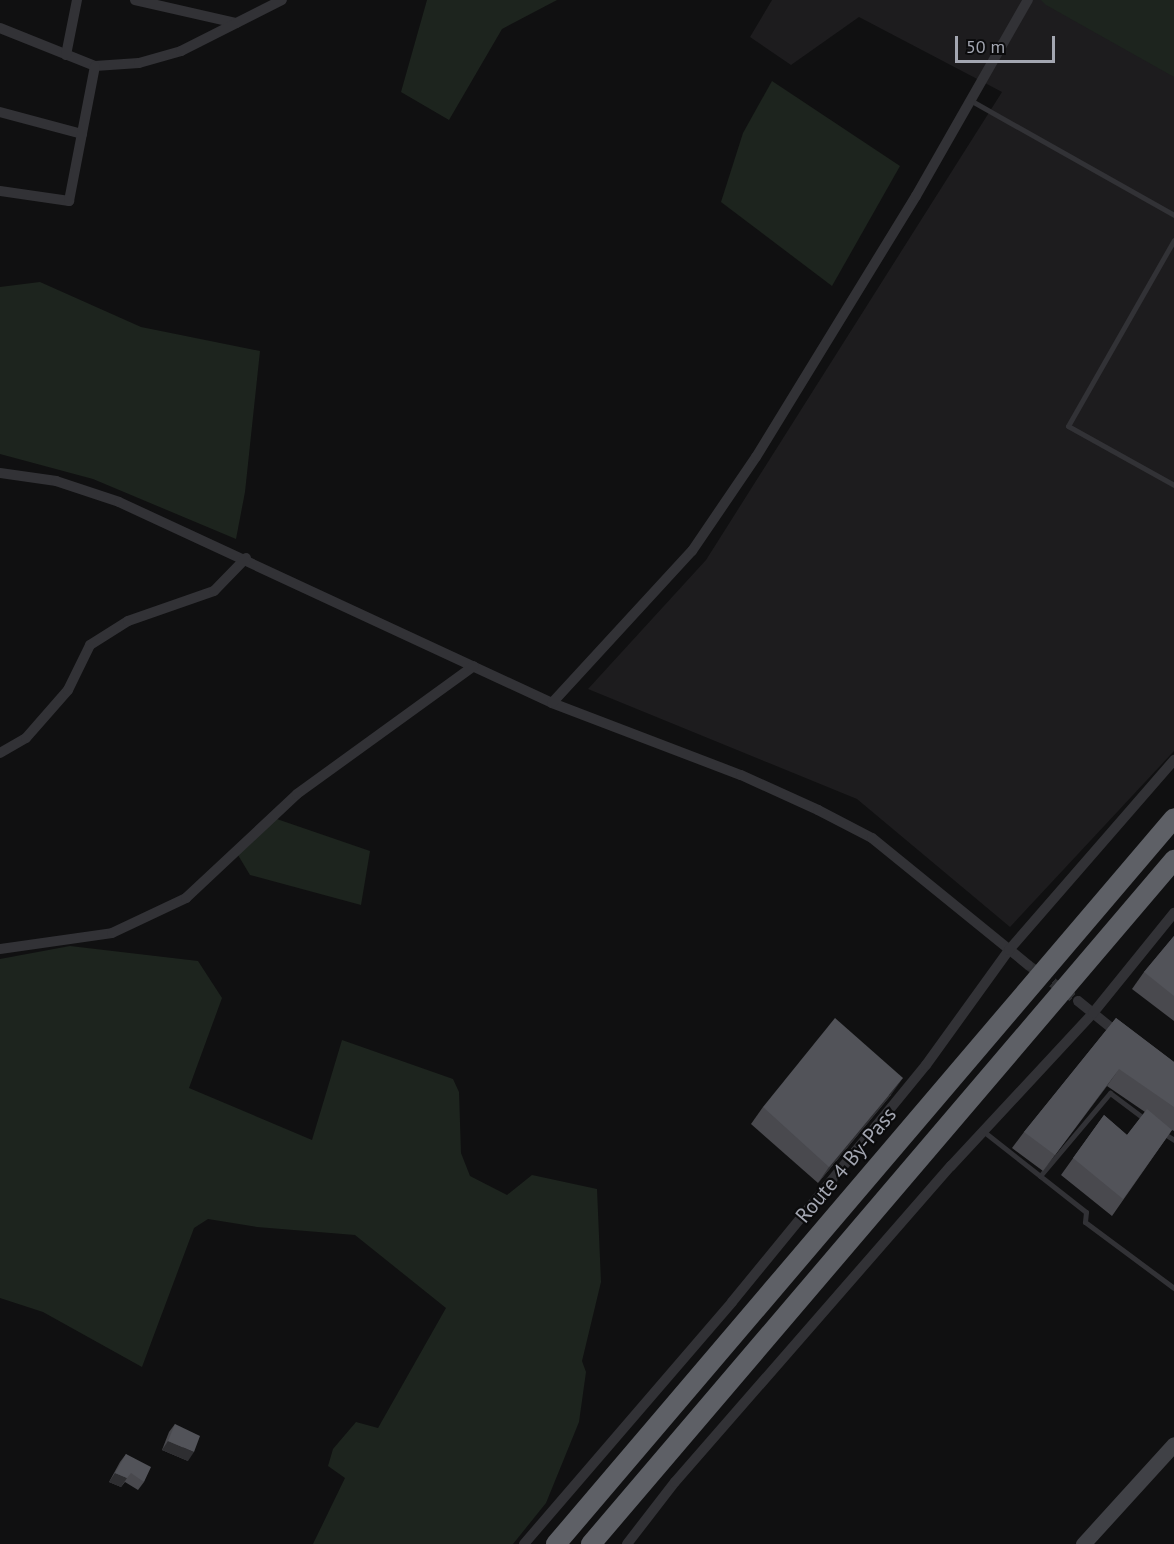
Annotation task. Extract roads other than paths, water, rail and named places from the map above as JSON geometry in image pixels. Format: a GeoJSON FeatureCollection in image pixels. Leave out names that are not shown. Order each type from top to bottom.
{"type":"FeatureCollection","features":[{"type":"Feature","properties":{"kind":"highway","name":"Route 4 By-Pass"},"geometry":{"type":"LineString","coordinates":[[556,1544],[1174,819]]}},
{"type":"Feature","properties":{"kind":"highway"},"geometry":{"type":"LineString","coordinates":[[591,1544],[1174,860]]}},
{"type":"Feature","properties":{"kind":"street"},"geometry":{"type":"LineString","coordinates":[[66,55],[77,0]]}},
{"type":"Feature","properties":{"kind":"street"},"geometry":{"type":"LineString","coordinates":[[135,0],[236,23]]}},
{"type":"Feature","properties":{"kind":"street"},"geometry":{"type":"LineString","coordinates":[[0,28],[95,66],[139,63],[181,51],[282,0]]}},
{"type":"Feature","properties":{"kind":"street"},"geometry":{"type":"LineString","coordinates":[[552,704],[692,551],[840,323],[1028,0]]}},
{"type":"Feature","properties":{"kind":"street"},"geometry":{"type":"LineString","coordinates":[[0,191],[69,201],[95,66]]}},
{"type":"Feature","properties":{"kind":"street"},"geometry":{"type":"LineString","coordinates":[[0,112],[82,134]]}},
{"type":"Feature","properties":{"kind":"street"},"geometry":{"type":"LineString","coordinates":[[0,473],[56,481],[119,502],[246,558],[552,704],[741,775],[872,838],[1028,965]]}},
{"type":"Feature","properties":{"kind":"street"},"geometry":{"type":"LineString","coordinates":[[0,753],[26,738],[68,690],[90,645],[128,621],[214,591],[246,558]]}},
{"type":"Feature","properties":{"kind":"street"},"geometry":{"type":"LineString","coordinates":[[0,949],[112,933],[186,898],[297,794],[474,666]]}},
{"type":"Feature","properties":{"kind":"street"},"geometry":{"type":"LineString","coordinates":[[524,1544],[732,1302],[926,1065],[1009,950],[1174,760]]}},
{"type":"Feature","properties":{"kind":"street"},"geometry":{"type":"LineString","coordinates":[[627,1544],[675,1482],[983,1131],[1093,1013],[1174,913]]}},
{"type":"Feature","properties":{"kind":"street"},"geometry":{"type":"LineString","coordinates":[[1078,1001],[1129,1041]]}},
{"type":"Feature","properties":{"kind":"street"},"geometry":{"type":"LineString","coordinates":[[732,1302],[749,1316]]}},
{"type":"Feature","properties":{"kind":"street"},"geometry":{"type":"LineString","coordinates":[[643,1407],[660,1422]]}},
{"type":"Feature","properties":{"kind":"street"},"geometry":{"type":"LineString","coordinates":[[1083,1544],[1174,1444]]}},
{"type":"Feature","properties":{"kind":"street"},"geometry":{"type":"LineString","coordinates":[[657,1466],[675,1482]]}},
{"type":"Feature","properties":{"kind":"lane"},"geometry":{"type":"LineString","coordinates":[[970,100],[1174,215]]}},
{"type":"Feature","properties":{"kind":"lane"},"geometry":{"type":"LineString","coordinates":[[1174,240],[1068,426],[1174,486]]}},
{"type":"Feature","properties":{"kind":"lane"},"geometry":{"type":"LineString","coordinates":[[1040,1176],[1110,1093],[1174,1140]]}},
{"type":"Feature","properties":{"kind":"lane"},"geometry":{"type":"LineString","coordinates":[[983,1131],[1086,1212],[1085,1222],[1174,1288]]}},
{"type":"Feature","properties":{"kind":"tunnel"},"geometry":{"type":"LineString","coordinates":[[1028,965],[1078,1001]]}}]}
